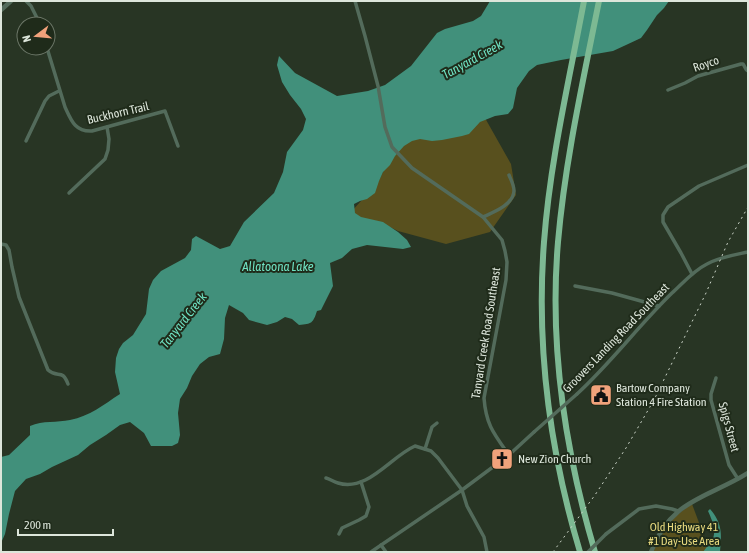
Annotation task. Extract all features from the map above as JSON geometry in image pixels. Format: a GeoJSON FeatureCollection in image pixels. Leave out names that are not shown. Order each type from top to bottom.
{"type":"FeatureCollection","features":[{"type":"Feature","properties":{"kind":"highway"},"geometry":{"type":"LineString","coordinates":[[580,552],[564,492],[549,415],[544,356],[542,295],[544,242],[550,184],[584,1]]}},
{"type":"Feature","properties":{"kind":"highway"},"geometry":{"type":"LineString","coordinates":[[595,552],[574,472],[565,423],[558,355],[556,295],[558,243],[564,186],[599,1]]}},
{"type":"Feature","properties":{"kind":"street"},"geometry":{"type":"LineString","coordinates":[[1,10],[10,1]]}},
{"type":"Feature","properties":{"kind":"street"},"geometry":{"type":"LineString","coordinates":[[26,1],[31,6],[36,16]]}},
{"type":"Feature","properties":{"kind":"street","name":"Tanyard Creek Road Southeast"},"geometry":{"type":"LineString","coordinates":[[354,1],[365,36],[378,86],[385,127],[392,147],[412,168],[483,217],[502,240],[505,251],[506,280],[484,398],[488,422],[494,435],[509,455]]}},
{"type":"Feature","properties":{"kind":"street","name":"Buckhorn Trail"},"geometry":{"type":"LineString","coordinates":[[49,56],[64,107],[76,128],[87,132],[107,128],[165,111],[178,146]]}},
{"type":"Feature","properties":{"kind":"street","name":"Royco"},"geometry":{"type":"LineString","coordinates":[[668,90],[698,76],[741,64],[744,65],[748,71]]}},
{"type":"Feature","properties":{"kind":"street"},"geometry":{"type":"LineString","coordinates":[[26,141],[45,101],[49,96],[59,91]]}},
{"type":"Feature","properties":{"kind":"street"},"geometry":{"type":"LineString","coordinates":[[69,193],[105,159],[109,140],[107,128]]}},
{"type":"Feature","properties":{"kind":"street"},"geometry":{"type":"LineString","coordinates":[[692,274],[663,222],[663,215],[668,207],[700,186],[748,165]]}},
{"type":"Feature","properties":{"kind":"street"},"geometry":{"type":"LineString","coordinates":[[483,217],[499,209],[508,202],[512,196],[514,191],[509,175]]}},
{"type":"Feature","properties":{"kind":"street"},"geometry":{"type":"LineString","coordinates":[[1,244],[6,245],[9,250],[19,297],[48,370],[52,373],[62,375],[68,384]]}},
{"type":"Feature","properties":{"kind":"street","name":"Groovers Landing Road Southeast"},"geometry":{"type":"LineString","coordinates":[[371,552],[462,490],[509,455],[577,394],[659,306],[692,274],[706,264],[721,258],[748,252]]}},
{"type":"Feature","properties":{"kind":"street"},"geometry":{"type":"LineString","coordinates":[[576,286],[612,293],[659,306]]}},
{"type":"Feature","properties":{"kind":"street","name":"Spigs Street"},"geometry":{"type":"LineString","coordinates":[[716,378],[711,394],[711,400],[729,466],[738,479]]}},
{"type":"Feature","properties":{"kind":"street"},"geometry":{"type":"LineString","coordinates":[[425,449],[432,427],[437,423]]}},
{"type":"Feature","properties":{"kind":"street"},"geometry":{"type":"LineString","coordinates":[[326,478],[339,483],[352,484],[361,482],[376,475],[407,449],[414,446],[431,451],[462,490],[467,506],[484,537],[487,552]]}},
{"type":"Feature","properties":{"kind":"street"},"geometry":{"type":"LineString","coordinates":[[651,552],[664,528],[678,511],[699,498],[748,473]]}},
{"type":"Feature","properties":{"kind":"street"},"geometry":{"type":"LineString","coordinates":[[339,534],[342,528],[366,516],[369,507],[361,482]]}},
{"type":"Feature","properties":{"kind":"street"},"geometry":{"type":"LineString","coordinates":[[588,552],[606,534],[639,509],[656,506],[678,511]]}},
{"type":"Feature","properties":{"kind":"street"},"geometry":{"type":"LineString","coordinates":[[382,544],[386,552]]}},
{"type":"Feature","properties":{"kind":"green space"},"geometry":{"type":"Polygon","coordinates":[[[485,118],[511,164],[516,195],[490,232],[446,244],[398,231],[382,223],[360,220],[351,212],[361,201],[372,194],[390,158],[405,140],[485,118]]]}},
{"type":"Feature","properties":{"kind":"green space","name":"Old Highway 41 #1 Day-Use Area"},"geometry":{"type":"Polygon","coordinates":[[[692,504],[710,552],[653,552],[670,523],[677,515],[692,504]]]}},
{"type":"Feature","properties":{"kind":"water","name":"Allatoona Lake"},"geometry":{"type":"Polygon","coordinates":[[[490,1],[669,1],[641,38],[613,51],[537,65],[529,71],[517,88],[513,108],[508,114],[495,116],[480,122],[469,134],[442,140],[432,141],[420,139],[412,141],[404,146],[383,172],[375,193],[367,199],[354,204],[355,213],[361,217],[383,222],[407,240],[411,247],[403,249],[367,245],[352,249],[342,258],[330,263],[333,286],[321,310],[317,311],[313,320],[307,324],[299,325],[292,319],[285,317],[277,322],[267,325],[249,320],[243,313],[229,305],[225,318],[224,339],[220,354],[209,357],[200,364],[180,399],[178,413],[180,435],[178,443],[172,446],[151,446],[144,433],[130,422],[120,425],[78,455],[40,474],[26,479],[15,491],[5,534],[1,543],[1,457],[9,455],[30,435],[30,426],[40,423],[65,421],[84,416],[120,394],[115,372],[116,358],[123,343],[133,335],[146,314],[149,289],[153,280],[161,271],[185,258],[191,250],[192,239],[196,236],[220,249],[230,246],[244,222],[274,193],[283,172],[287,152],[303,130],[306,119],[301,109],[282,82],[277,65],[279,56],[295,73],[337,96],[368,91],[385,85],[411,66],[437,33],[445,29],[473,21],[481,16],[490,1]]]}},
{"type":"Feature","properties":{"kind":"water"},"geometry":{"type":"Polygon","coordinates":[[[710,509],[719,524],[721,539],[720,552],[703,552],[711,542],[714,535],[714,526],[708,511],[710,509]]]}},
{"type":"Feature","properties":{"kind":"railway"},"geometry":{"type":"LineString","coordinates":[[553,552],[595,495],[626,448],[654,400],[706,293],[728,242],[748,207]]}},
{"type":"Feature","properties":{"kind":"place","name":"Bartow Company Station 4 Fire Station"},"geometry":{"type":"Point","coordinates":[601,395]}},
{"type":"Feature","properties":{"kind":"place","name":"New Zion Church"},"geometry":{"type":"Point","coordinates":[502,459]}},
{"type":"Feature","properties":{"kind":"water label","name":"Tanyard Creek"},"geometry":{"type":"Point","coordinates":[472,59]}},
{"type":"Feature","properties":{"kind":"water label","name":"Tanyard Creek"},"geometry":{"type":"Point","coordinates":[183,320]}}]}
